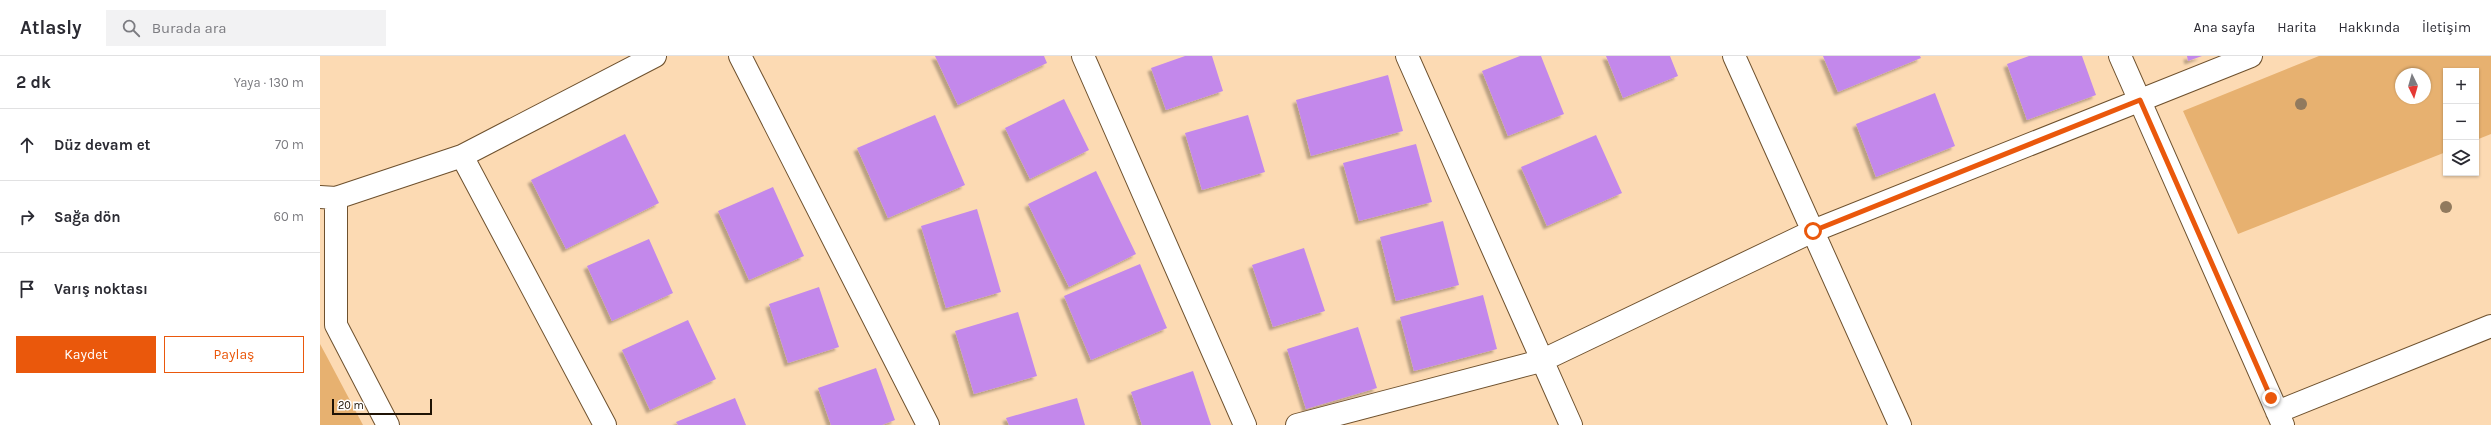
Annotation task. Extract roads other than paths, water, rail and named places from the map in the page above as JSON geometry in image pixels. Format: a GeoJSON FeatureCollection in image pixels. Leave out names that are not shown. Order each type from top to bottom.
{"type":"FeatureCollection","features":[{"type":"Feature","properties":{"kind":"street"},"geometry":{"type":"LineString","coordinates":[[388,425],[336,325],[328,198],[462,156],[655,56]]}},
{"type":"Feature","properties":{"kind":"street"},"geometry":{"type":"LineString","coordinates":[[740,56],[928,425]]}},
{"type":"Feature","properties":{"kind":"street"},"geometry":{"type":"LineString","coordinates":[[1083,56],[1245,425]]}},
{"type":"Feature","properties":{"kind":"street"},"geometry":{"type":"LineString","coordinates":[[1407,56],[1541,361],[1571,425]]}},
{"type":"Feature","properties":{"kind":"street"},"geometry":{"type":"LineString","coordinates":[[1734,56],[1900,425]]}},
{"type":"Feature","properties":{"kind":"street"},"geometry":{"type":"LineString","coordinates":[[2120,56],[2280,419],[2491,326]]}},
{"type":"Feature","properties":{"kind":"street"},"geometry":{"type":"LineString","coordinates":[[1297,425],[1541,361],[1813,231],[2251,56]]}},
{"type":"Feature","properties":{"kind":"street"},"geometry":{"type":"LineString","coordinates":[[462,156],[605,425]]}}]}
